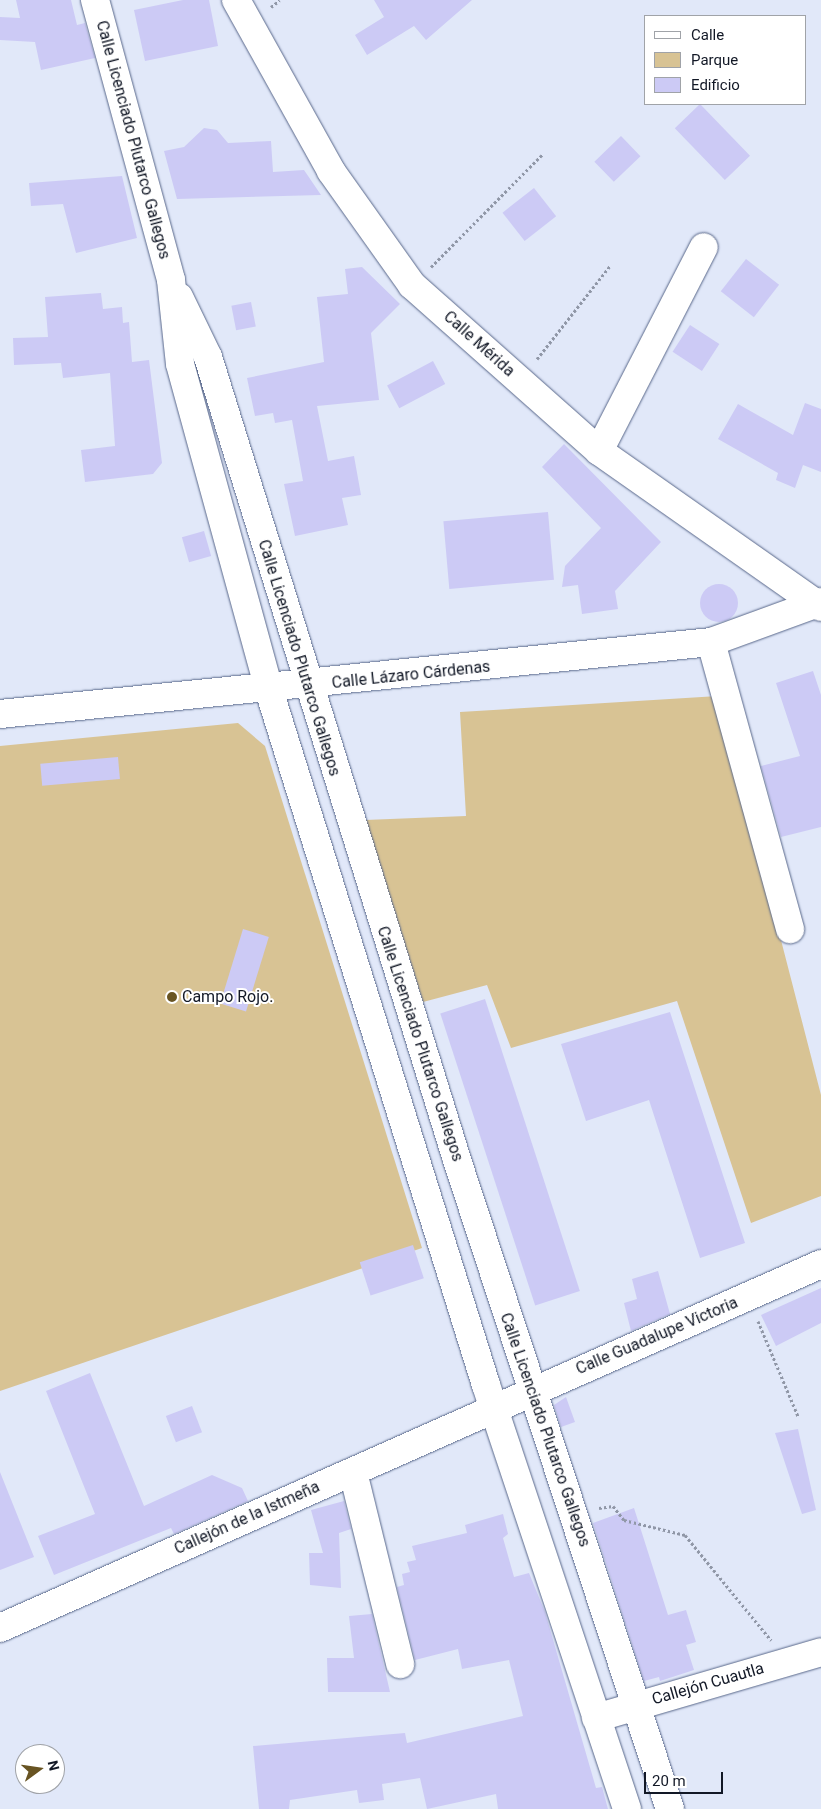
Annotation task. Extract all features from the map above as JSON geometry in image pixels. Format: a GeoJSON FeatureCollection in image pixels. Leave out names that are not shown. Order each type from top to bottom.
{"type":"FeatureCollection","features":[{"type":"Feature","properties":{"kind":"street","name":"Calle Licenciado Plutarco Gallegos"},"geometry":{"type":"LineString","coordinates":[[95,0],[171,280],[180,364],[269,690],[493,1406],[627,1809]]}},
{"type":"Feature","properties":{"kind":"street","name":"Calle Mérida"},"geometry":{"type":"LineString","coordinates":[[236,0],[331,170],[412,285],[599,451],[819,604]]}},
{"type":"Feature","properties":{"kind":"street"},"geometry":{"type":"LineString","coordinates":[[599,451],[704,247]]}},
{"type":"Feature","properties":{"kind":"street","name":"Calle Licenciado Plutarco Gallegos"},"geometry":{"type":"LineString","coordinates":[[171,280],[208,357],[307,686],[457,1160],[531,1391],[637,1705],[670,1809]]}},
{"type":"Feature","properties":{"kind":"street","name":"Calle Lázaro Cárdenas"},"geometry":{"type":"LineString","coordinates":[[0,714],[269,690],[711,642],[763,627],[819,604]]}},
{"type":"Feature","properties":{"kind":"street"},"geometry":{"type":"LineString","coordinates":[[711,642],[790,929]]}},
{"type":"Feature","properties":{"kind":"street"},"geometry":{"type":"LineString","coordinates":[[419,1171],[457,1160]]}},
{"type":"Feature","properties":{"kind":"street","name":"Calle Guadalupe Victoria"},"geometry":{"type":"LineString","coordinates":[[493,1406],[821,1264]]}},
{"type":"Feature","properties":{"kind":"street","name":"Callejón de la Istmeña"},"geometry":{"type":"LineString","coordinates":[[0,1628],[353,1472],[493,1406]]}},
{"type":"Feature","properties":{"kind":"street"},"geometry":{"type":"LineString","coordinates":[[353,1472],[400,1664]]}},
{"type":"Feature","properties":{"kind":"street","name":"Callejón Cuautla"},"geometry":{"type":"LineString","coordinates":[[596,1718],[821,1652]]}},
{"type":"Feature","properties":{"kind":"path"},"geometry":{"type":"LineString","coordinates":[[412,285],[543,154]]}},
{"type":"Feature","properties":{"kind":"path"},"geometry":{"type":"LineString","coordinates":[[519,381],[610,266]]}},
{"type":"Feature","properties":{"kind":"path"},"geometry":{"type":"LineString","coordinates":[[748,1297],[798,1416]]}},
{"type":"Feature","properties":{"kind":"path"},"geometry":{"type":"LineString","coordinates":[[573,1513],[614,1506],[624,1520],[685,1535],[789,1662]]}},
{"type":"Feature","properties":{"kind":"green space"},"geometry":{"type":"Polygon","coordinates":[[[718,696],[821,1095],[821,1196],[751,1223],[677,1001],[511,1048],[487,985],[423,1002],[365,820],[466,816],[460,712],[718,696]]]}},
{"type":"Feature","properties":{"kind":"green space","name":"Campo Rojo."},"geometry":{"type":"Polygon","coordinates":[[[238,723],[265,746],[422,1248],[0,1391],[0,746],[238,723]]]}},
{"type":"Feature","properties":{"kind":"building"},"geometry":{"type":"Polygon","coordinates":[[[16,0],[71,0],[77,25],[85,23],[95,58],[41,70],[35,42],[0,40],[0,17],[20,18],[16,0]]]}},
{"type":"Feature","properties":{"kind":"building"},"geometry":{"type":"Polygon","coordinates":[[[183,0],[209,0],[218,46],[145,61],[134,10],[183,0]]]}},
{"type":"Feature","properties":{"kind":"building"},"geometry":{"type":"Polygon","coordinates":[[[374,0],[472,0],[426,40],[414,26],[367,55],[355,35],[384,17],[374,0]]]}},
{"type":"Feature","properties":{"kind":"building"},"geometry":{"type":"Polygon","coordinates":[[[699,105],[750,156],[725,180],[675,128],[699,105]]]}},
{"type":"Feature","properties":{"kind":"building"},"geometry":{"type":"Polygon","coordinates":[[[204,128],[217,130],[228,143],[271,141],[273,172],[304,170],[321,195],[177,199],[164,151],[184,147],[204,128]]]}},
{"type":"Feature","properties":{"kind":"building"},"geometry":{"type":"Polygon","coordinates":[[[621,136],[640,156],[614,182],[594,162],[621,136]]]}},
{"type":"Feature","properties":{"kind":"building"},"geometry":{"type":"Polygon","coordinates":[[[122,176],[137,238],[76,253],[63,204],[31,206],[29,183],[122,176]]]}},
{"type":"Feature","properties":{"kind":"building"},"geometry":{"type":"Polygon","coordinates":[[[534,188],[556,216],[525,241],[502,213],[534,188]]]}},
{"type":"Feature","properties":{"kind":"building"},"geometry":{"type":"Polygon","coordinates":[[[746,259],[779,285],[754,317],[721,291],[746,259]]]}},
{"type":"Feature","properties":{"kind":"building"},"geometry":{"type":"Polygon","coordinates":[[[362,267],[400,304],[371,333],[379,400],[317,406],[328,461],[354,456],[361,495],[342,498],[348,525],[295,536],[284,484],[303,481],[292,420],[275,423],[273,413],[255,416],[247,378],[324,362],[317,297],[348,294],[345,269],[362,267]]]}},
{"type":"Feature","properties":{"kind":"building"},"geometry":{"type":"Polygon","coordinates":[[[101,293],[103,309],[122,307],[123,323],[129,322],[132,362],[149,360],[162,463],[153,474],[85,482],[81,450],[115,446],[110,373],[63,378],[61,363],[14,365],[13,338],[48,337],[45,297],[101,293]]]}},
{"type":"Feature","properties":{"kind":"building"},"geometry":{"type":"Polygon","coordinates":[[[251,302],[256,327],[236,330],[231,306],[251,302]]]}},
{"type":"Feature","properties":{"kind":"building"},"geometry":{"type":"Polygon","coordinates":[[[690,325],[719,344],[702,371],[673,352],[690,325]]]}},
{"type":"Feature","properties":{"kind":"building"},"geometry":{"type":"Polygon","coordinates":[[[433,361],[445,384],[399,408],[387,385],[433,361]]]}},
{"type":"Feature","properties":{"kind":"building"},"geometry":{"type":"Polygon","coordinates":[[[805,403],[821,409],[821,472],[803,465],[795,488],[776,480],[778,473],[718,439],[738,404],[793,435],[805,403]]]}},
{"type":"Feature","properties":{"kind":"building"},"geometry":{"type":"Polygon","coordinates":[[[564,444],[661,542],[615,591],[618,609],[582,614],[578,585],[562,587],[565,566],[601,528],[542,467],[564,444]]]}},
{"type":"Feature","properties":{"kind":"building"},"geometry":{"type":"Polygon","coordinates":[[[548,512],[554,580],[449,589],[443,521],[548,512]]]}},
{"type":"Feature","properties":{"kind":"building"},"geometry":{"type":"Polygon","coordinates":[[[204,531],[211,556],[189,562],[182,537],[204,531]]]}},
{"type":"Feature","properties":{"kind":"building"},"geometry":{"type":"Polygon","coordinates":[[[719,584],[732,590],[738,603],[732,616],[719,622],[706,616],[700,603],[706,590],[719,584]]]}},
{"type":"Feature","properties":{"kind":"building"},"geometry":{"type":"Polygon","coordinates":[[[813,671],[821,695],[821,827],[781,837],[761,766],[800,756],[776,683],[813,671]]]}},
{"type":"Feature","properties":{"kind":"building"},"geometry":{"type":"Polygon","coordinates":[[[118,757],[120,779],[42,786],[40,764],[118,757]]]}},
{"type":"Feature","properties":{"kind":"building"},"geometry":{"type":"Polygon","coordinates":[[[243,929],[269,937],[246,1011],[220,1004],[243,929]]]}},
{"type":"Feature","properties":{"kind":"building"},"geometry":{"type":"Polygon","coordinates":[[[485,999],[580,1291],[535,1305],[440,1014],[485,999]]]}},
{"type":"Feature","properties":{"kind":"building"},"geometry":{"type":"Polygon","coordinates":[[[670,1012],[745,1243],[700,1258],[649,1100],[586,1121],[561,1044],[670,1012]]]}},
{"type":"Feature","properties":{"kind":"building"},"geometry":{"type":"Polygon","coordinates":[[[413,1245],[424,1278],[371,1296],[360,1262],[413,1245]]]}},
{"type":"Feature","properties":{"kind":"building"},"geometry":{"type":"Polygon","coordinates":[[[658,1271],[670,1314],[631,1331],[624,1303],[637,1299],[632,1279],[658,1271]]]}},
{"type":"Feature","properties":{"kind":"building"},"geometry":{"type":"Polygon","coordinates":[[[821,1288],[821,1323],[776,1346],[761,1315],[821,1288]]]}},
{"type":"Feature","properties":{"kind":"building"},"geometry":{"type":"Polygon","coordinates":[[[90,1373],[144,1506],[212,1475],[242,1488],[248,1501],[174,1534],[171,1528],[54,1575],[38,1536],[95,1514],[46,1391],[90,1373]]]}},
{"type":"Feature","properties":{"kind":"building"},"geometry":{"type":"Polygon","coordinates":[[[566,1397],[575,1422],[561,1427],[554,1405],[566,1397]]]}},
{"type":"Feature","properties":{"kind":"building"},"geometry":{"type":"Polygon","coordinates":[[[192,1406],[202,1432],[176,1442],[166,1416],[192,1406]]]}},
{"type":"Feature","properties":{"kind":"building"},"geometry":{"type":"Polygon","coordinates":[[[798,1429],[816,1510],[802,1514],[775,1433],[798,1429]]]}},
{"type":"Feature","properties":{"kind":"building"},"geometry":{"type":"Polygon","coordinates":[[[0,1472],[34,1557],[0,1570],[0,1472]]]}},
{"type":"Feature","properties":{"kind":"building"},"geometry":{"type":"Polygon","coordinates":[[[344,1501],[351,1529],[339,1533],[341,1588],[310,1585],[309,1553],[323,1553],[311,1510],[344,1501]]]}},
{"type":"Feature","properties":{"kind":"building"},"geometry":{"type":"Polygon","coordinates":[[[634,1508],[668,1615],[686,1610],[696,1642],[686,1645],[694,1670],[660,1681],[659,1677],[644,1681],[593,1523],[634,1508]]]}},
{"type":"Feature","properties":{"kind":"building"},"geometry":{"type":"Polygon","coordinates":[[[503,1514],[508,1534],[503,1538],[514,1577],[529,1573],[545,1612],[596,1788],[602,1787],[608,1809],[498,1809],[496,1794],[427,1809],[420,1778],[382,1784],[384,1800],[359,1803],[357,1790],[290,1800],[289,1809],[259,1809],[253,1746],[405,1733],[407,1743],[523,1716],[509,1660],[462,1669],[458,1649],[415,1660],[397,1587],[404,1585],[402,1574],[410,1572],[407,1562],[416,1560],[412,1546],[467,1533],[465,1525],[503,1514]]]}},
{"type":"Feature","properties":{"kind":"building"},"geometry":{"type":"Polygon","coordinates":[[[372,1614],[390,1692],[328,1692],[327,1658],[354,1658],[349,1616],[372,1614]]]}},
{"type":"Feature","properties":{"kind":"place","name":"Campo Rojo."},"geometry":{"type":"Point","coordinates":[172,997]}}]}
